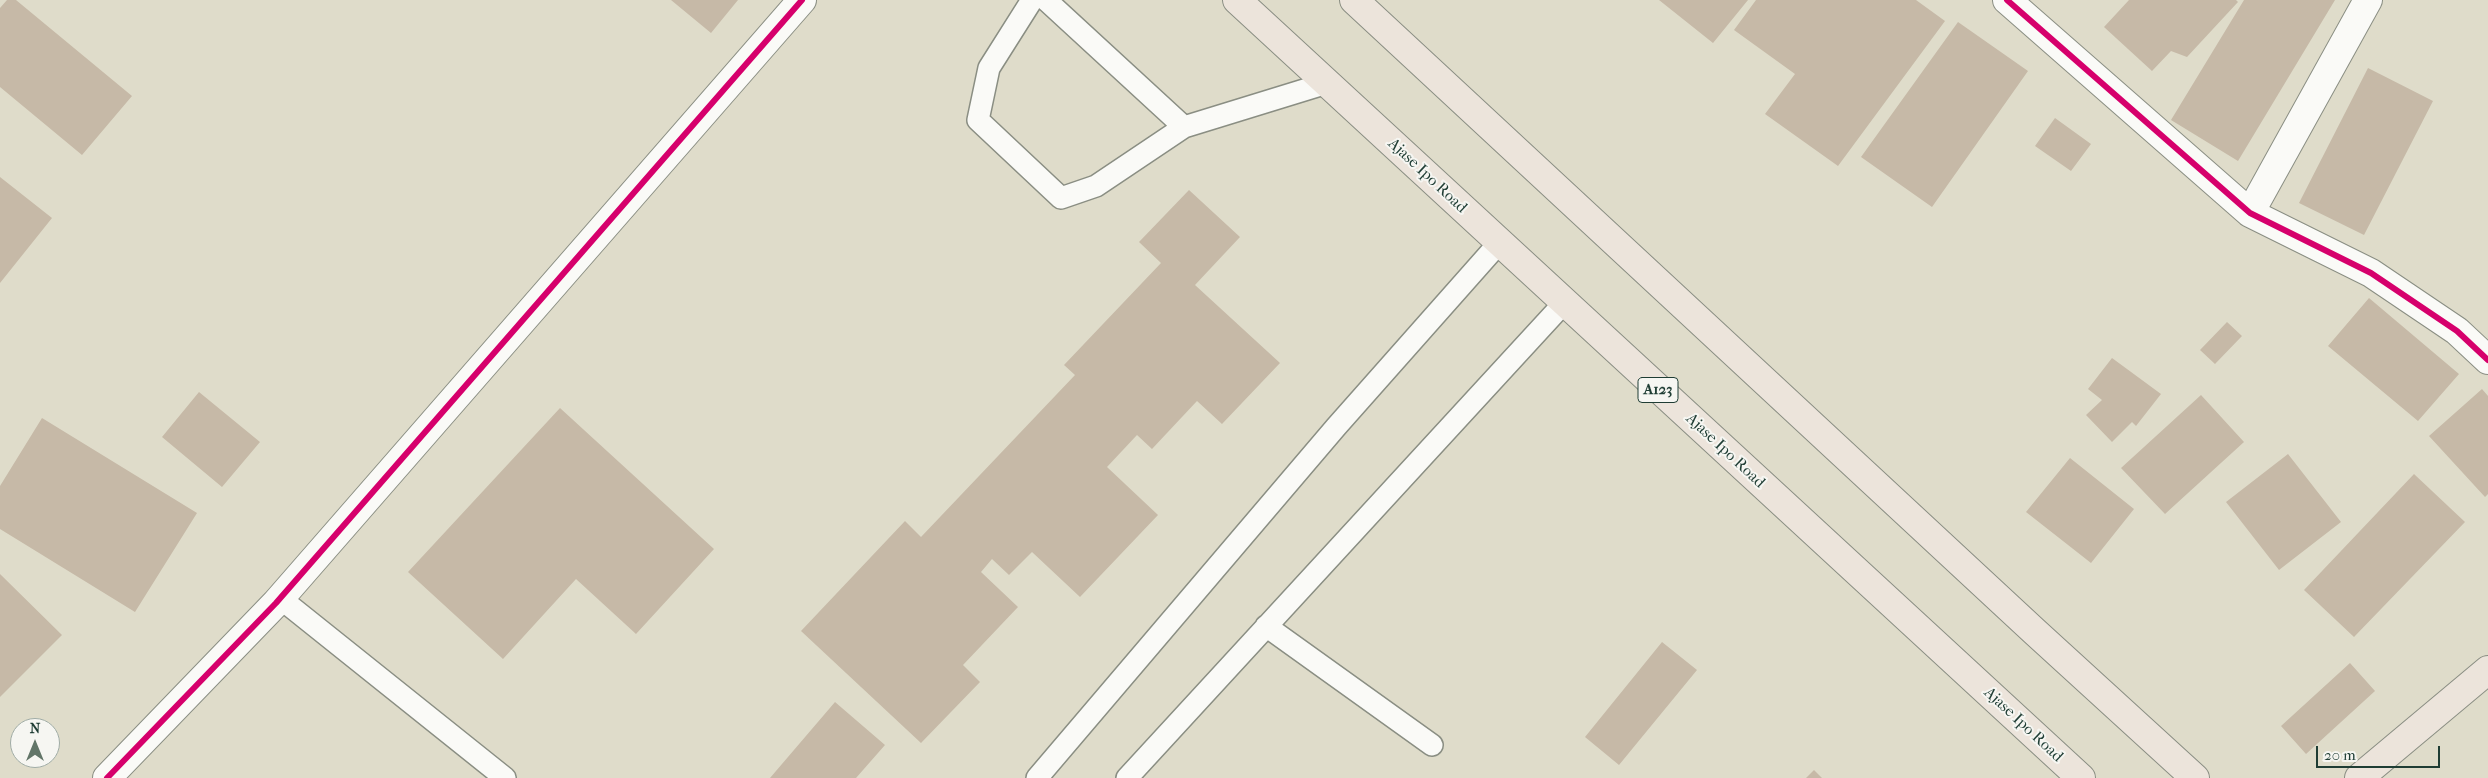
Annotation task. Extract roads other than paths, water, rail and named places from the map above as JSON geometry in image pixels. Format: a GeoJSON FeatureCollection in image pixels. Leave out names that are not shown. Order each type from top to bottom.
{"type":"FeatureCollection","features":[{"type":"Feature","properties":{"kind":"main road","name":"Ajase Ipo Road"},"geometry":{"type":"LineString","coordinates":[[1237,0],[2080,778]]}},
{"type":"Feature","properties":{"kind":"main road"},"geometry":{"type":"LineString","coordinates":[[1354,0],[2195,778]]}},
{"type":"Feature","properties":{"kind":"main road"},"geometry":{"type":"LineString","coordinates":[[2359,778],[2488,670]]}},
{"type":"Feature","properties":{"kind":"street"},"geometry":{"type":"LineString","coordinates":[[107,778],[280,598],[802,0]]}},
{"type":"Feature","properties":{"kind":"street"},"geometry":{"type":"LineString","coordinates":[[2008,0],[2250,213],[2371,273],[2457,331],[2488,360]]}},
{"type":"Feature","properties":{"kind":"street"},"geometry":{"type":"LineString","coordinates":[[2250,213],[2368,0]]}},
{"type":"Feature","properties":{"kind":"lane"},"geometry":{"type":"LineString","coordinates":[[1032,0],[990,68],[978,120],[1061,198],[1096,186],[1184,127],[1327,83]]}},
{"type":"Feature","properties":{"kind":"lane"},"geometry":{"type":"LineString","coordinates":[[1046,0],[1184,127]]}},
{"type":"Feature","properties":{"kind":"lane"},"geometry":{"type":"LineString","coordinates":[[1037,778],[1336,427],[1499,243]]}},
{"type":"Feature","properties":{"kind":"lane"},"geometry":{"type":"LineString","coordinates":[[1127,778],[1564,302]]}},
{"type":"Feature","properties":{"kind":"lane"},"geometry":{"type":"LineString","coordinates":[[280,598],[505,778]]}},
{"type":"Feature","properties":{"kind":"lane"},"geometry":{"type":"LineString","coordinates":[[1266,626],[1432,745]]}}]}
